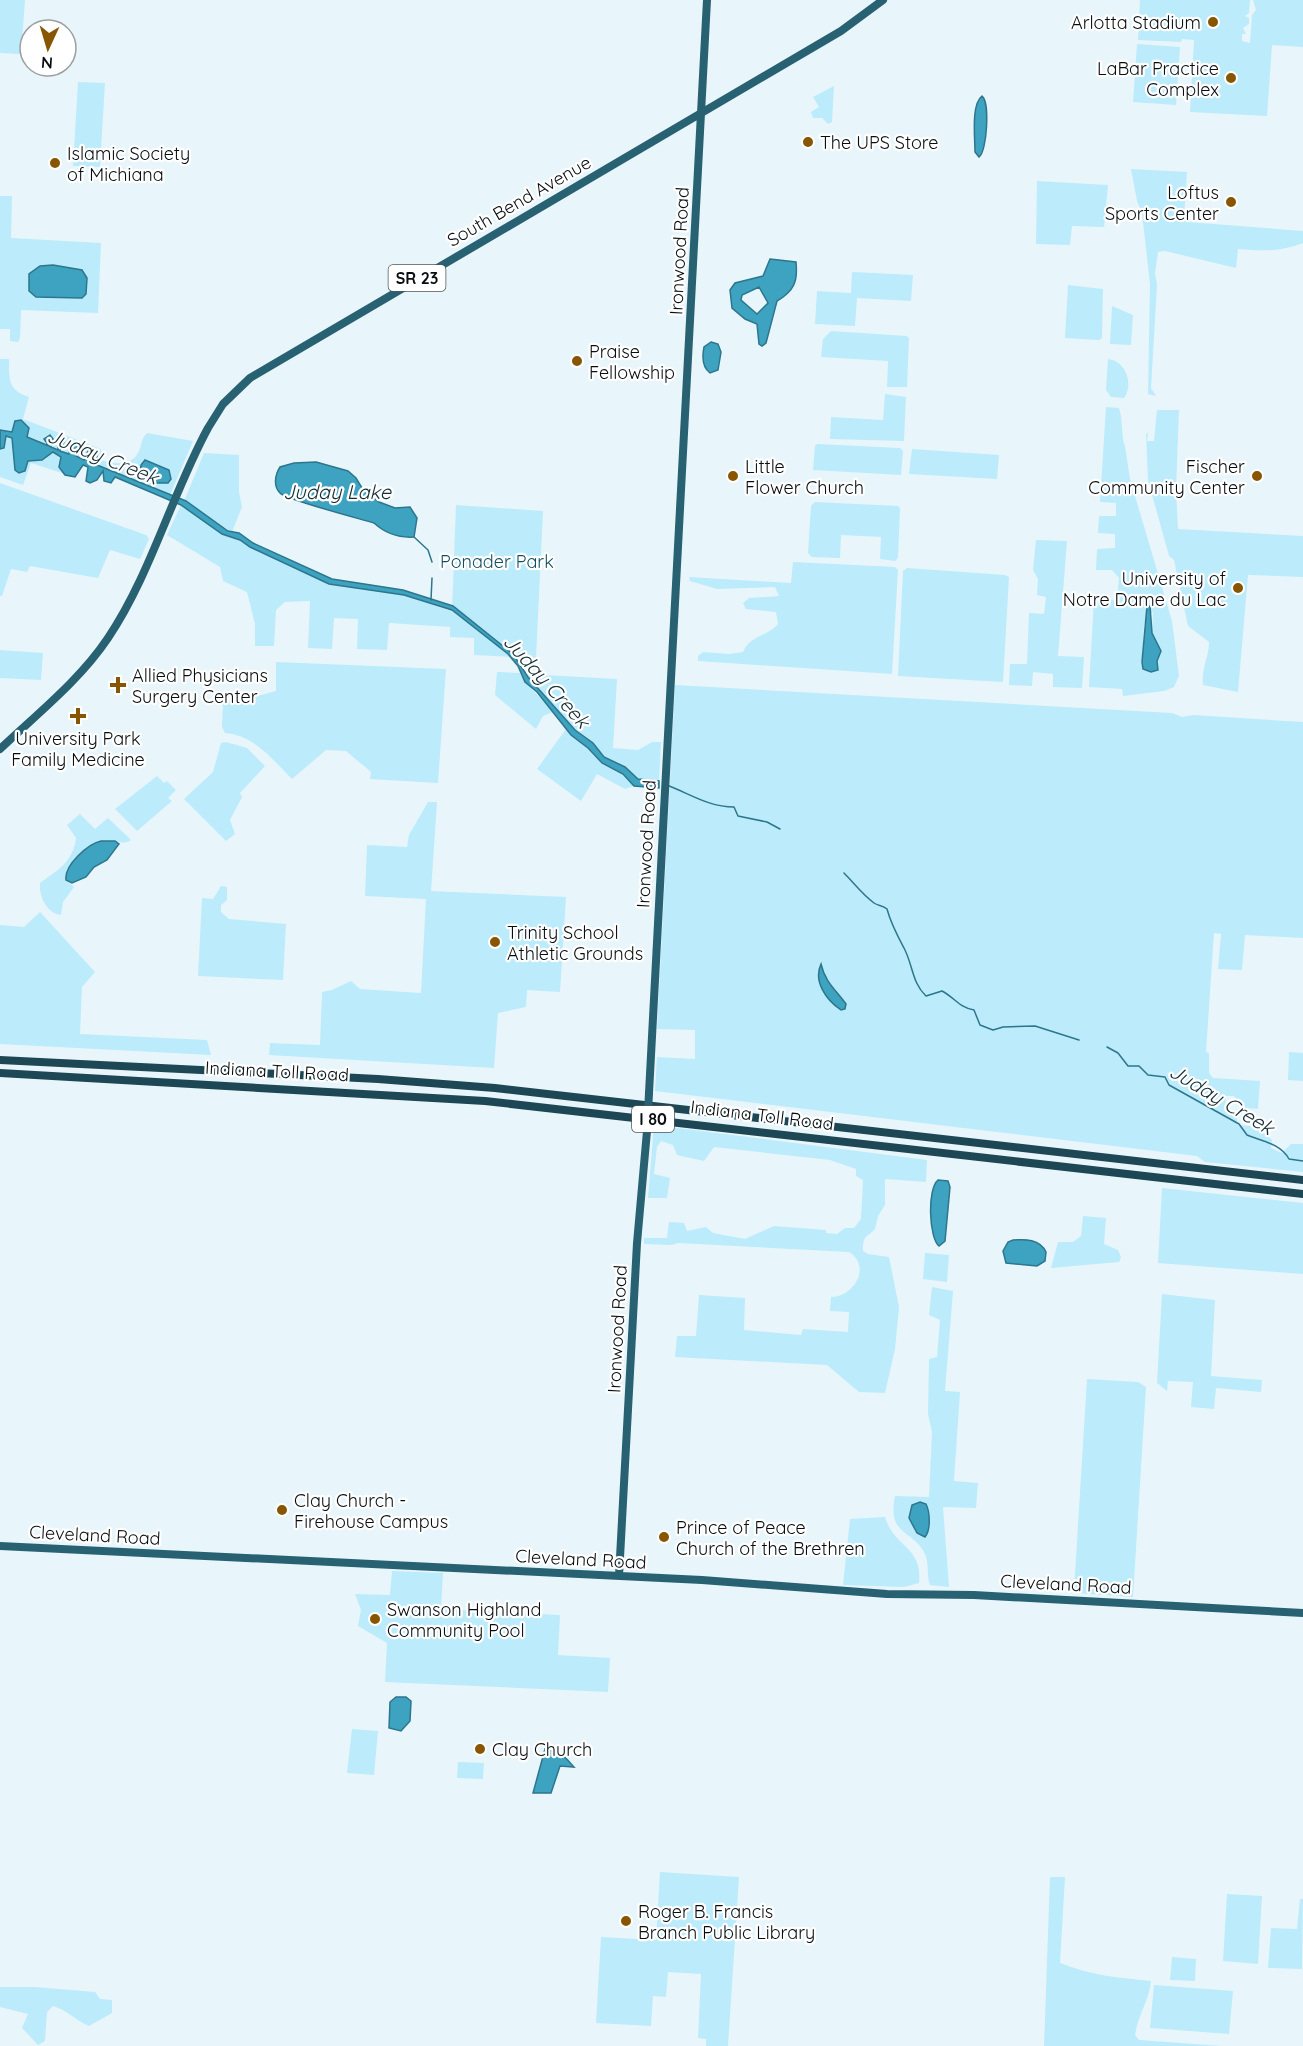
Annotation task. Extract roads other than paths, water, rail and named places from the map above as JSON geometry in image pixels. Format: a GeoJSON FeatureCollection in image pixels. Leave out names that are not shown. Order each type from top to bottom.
{"type":"FeatureCollection","features":[{"type":"Feature","properties":{"kind":"highway","name":"Indiana Toll Road"},"geometry":{"type":"LineString","coordinates":[[0,1060],[378,1079],[505,1089],[1303,1180]]}},
{"type":"Feature","properties":{"kind":"highway","name":"Indiana Toll Road"},"geometry":{"type":"LineString","coordinates":[[0,1073],[465,1099],[1303,1194]]}},
{"type":"Feature","properties":{"kind":"main road","name":"Ironwood Road"},"geometry":{"type":"LineString","coordinates":[[619,1576],[638,1233],[649,1093],[707,0]]}},
{"type":"Feature","properties":{"kind":"main road","name":"South Bend Avenue"},"geometry":{"type":"LineString","coordinates":[[0,749],[70,682],[107,639],[126,606],[213,419],[232,394],[260,370],[841,31],[883,0]]}},
{"type":"Feature","properties":{"kind":"main road","name":"Cleveland Road"},"geometry":{"type":"LineString","coordinates":[[0,1546],[619,1576],[876,1593],[985,1595],[1303,1613]]}},
{"type":"Feature","properties":{"kind":"water"},"geometry":{"type":"Polygon","coordinates":[[[982,96],[986,107],[986,127],[984,146],[979,157],[975,152],[974,122],[976,106],[982,96]]]}},
{"type":"Feature","properties":{"kind":"water"},"geometry":{"type":"Polygon","coordinates":[[[770,259],[796,262],[794,285],[777,301],[766,343],[762,346],[759,344],[757,324],[745,319],[732,308],[730,290],[735,283],[763,276],[770,259]],[[759,287],[742,295],[741,300],[757,314],[768,303],[759,287]]]}},
{"type":"Feature","properties":{"kind":"water"},"geometry":{"type":"Polygon","coordinates":[[[53,265],[82,270],[87,278],[86,294],[82,298],[36,297],[29,291],[29,274],[40,266],[53,265]]]}},
{"type":"Feature","properties":{"kind":"water"},"geometry":{"type":"Polygon","coordinates":[[[711,342],[718,344],[721,352],[718,370],[710,373],[704,365],[703,354],[704,347],[711,342]]]}},
{"type":"Feature","properties":{"kind":"water"},"geometry":{"type":"Polygon","coordinates":[[[21,420],[29,428],[27,437],[49,446],[44,439],[50,435],[53,439],[51,447],[58,450],[58,440],[65,440],[60,451],[69,454],[70,445],[76,442],[82,446],[76,456],[84,460],[89,449],[97,451],[97,465],[186,501],[228,531],[239,533],[253,543],[332,579],[403,590],[453,606],[513,654],[528,677],[575,730],[593,743],[604,757],[625,767],[638,779],[659,781],[659,788],[634,786],[623,774],[602,763],[571,735],[537,692],[525,682],[518,666],[508,654],[452,610],[404,595],[329,584],[250,547],[240,540],[222,534],[181,505],[115,477],[111,483],[104,481],[103,471],[97,480],[90,483],[86,481],[88,467],[83,465],[75,477],[65,475],[59,467],[61,457],[53,452],[42,460],[28,461],[25,471],[19,473],[15,470],[12,438],[6,436],[4,448],[0,449],[0,430],[12,432],[15,421],[21,420]]]}},
{"type":"Feature","properties":{"kind":"water"},"geometry":{"type":"Polygon","coordinates":[[[145,460],[169,470],[171,479],[168,483],[155,483],[140,474],[141,465],[145,460]]]}},
{"type":"Feature","properties":{"kind":"water","name":"Juday Lake"},"geometry":{"type":"Polygon","coordinates":[[[316,462],[348,471],[362,488],[379,502],[395,508],[410,507],[417,518],[414,537],[392,534],[374,523],[308,504],[280,493],[276,487],[276,480],[280,467],[294,463],[316,462]]]}},
{"type":"Feature","properties":{"kind":"water"},"geometry":{"type":"Polygon","coordinates":[[[1147,606],[1150,606],[1152,633],[1161,651],[1157,661],[1158,670],[1151,672],[1143,669],[1142,662],[1147,606]]]}},
{"type":"Feature","properties":{"kind":"water"},"geometry":{"type":"Polygon","coordinates":[[[101,841],[115,841],[119,844],[107,860],[94,867],[86,877],[72,883],[66,880],[69,868],[78,856],[90,846],[101,841]]]}},
{"type":"Feature","properties":{"kind":"water"},"geometry":{"type":"Polygon","coordinates":[[[821,964],[828,981],[846,1004],[845,1009],[841,1010],[836,1006],[822,990],[819,977],[821,964]]]}},
{"type":"Feature","properties":{"kind":"water"},"geometry":{"type":"Polygon","coordinates":[[[938,1180],[948,1181],[950,1187],[945,1241],[939,1246],[931,1224],[932,1193],[938,1180]]]}},
{"type":"Feature","properties":{"kind":"water"},"geometry":{"type":"Polygon","coordinates":[[[1027,1240],[1040,1244],[1046,1252],[1045,1261],[1037,1266],[1006,1263],[1003,1251],[1008,1242],[1027,1240]]]}},
{"type":"Feature","properties":{"kind":"water"},"geometry":{"type":"Polygon","coordinates":[[[920,1502],[926,1504],[928,1512],[929,1526],[925,1537],[917,1533],[909,1518],[912,1505],[920,1502]]]}},
{"type":"Feature","properties":{"kind":"water"},"geometry":{"type":"Polygon","coordinates":[[[396,1697],[406,1697],[411,1701],[410,1721],[401,1731],[389,1728],[390,1702],[396,1697]]]}},
{"type":"Feature","properties":{"kind":"water"},"geometry":{"type":"Polygon","coordinates":[[[545,1749],[563,1755],[574,1767],[560,1766],[551,1793],[533,1793],[545,1749]]]}},
{"type":"Feature","properties":{"kind":"waterway"},"geometry":{"type":"LineString","coordinates":[[414,537],[428,550],[432,562]]}},
{"type":"Feature","properties":{"kind":"waterway"},"geometry":{"type":"LineString","coordinates":[[431,600],[432,578]]}},
{"type":"Feature","properties":{"kind":"waterway","name":"Juday Creek"},"geometry":{"type":"LineString","coordinates":[[667,785],[708,802],[734,807],[738,816],[767,822],[780,829]]}},
{"type":"Feature","properties":{"kind":"waterway","name":"Juday Creek"},"geometry":{"type":"LineString","coordinates":[[844,873],[870,900],[887,909],[907,954],[915,980],[926,996],[942,991],[961,1005],[974,1010],[980,1025],[993,1030],[1003,1027],[1035,1026],[1079,1040]]}},
{"type":"Feature","properties":{"kind":"waterway","name":"Juday Creek"},"geometry":{"type":"LineString","coordinates":[[1107,1047],[1118,1053],[1128,1066],[1139,1066],[1148,1075],[1165,1077],[1169,1085],[1239,1124],[1247,1135],[1281,1149],[1289,1159],[1303,1161]]}},
{"type":"Feature","properties":{"kind":"place","name":"Arlotta Stadium"},"geometry":{"type":"Point","coordinates":[1213,22]}},
{"type":"Feature","properties":{"kind":"place","name":"LaBar Practice Complex"},"geometry":{"type":"Point","coordinates":[1231,78]}},
{"type":"Feature","properties":{"kind":"place","name":"The UPS Store"},"geometry":{"type":"Point","coordinates":[808,142]}},
{"type":"Feature","properties":{"kind":"place","name":"Islamic Society of Michiana"},"geometry":{"type":"Point","coordinates":[55,163]}},
{"type":"Feature","properties":{"kind":"place","name":"Loftus Sports Center"},"geometry":{"type":"Point","coordinates":[1231,202]}},
{"type":"Feature","properties":{"kind":"place","name":"Praise Fellowship"},"geometry":{"type":"Point","coordinates":[577,361]}},
{"type":"Feature","properties":{"kind":"place","name":"Little Flower Church"},"geometry":{"type":"Point","coordinates":[733,476]}},
{"type":"Feature","properties":{"kind":"place","name":"Fischer Community Center"},"geometry":{"type":"Point","coordinates":[1257,476]}},
{"type":"Feature","properties":{"kind":"place","name":"University of Notre Dame du Lac"},"geometry":{"type":"Point","coordinates":[1238,588]}},
{"type":"Feature","properties":{"kind":"place","name":"Allied Physicians Surgery Center"},"geometry":{"type":"Point","coordinates":[118,685]}},
{"type":"Feature","properties":{"kind":"place","name":"University Park Family Medicine"},"geometry":{"type":"Point","coordinates":[78,716]}},
{"type":"Feature","properties":{"kind":"place","name":"Trinity School Athletic Grounds"},"geometry":{"type":"Point","coordinates":[495,942]}},
{"type":"Feature","properties":{"kind":"place","name":"Clay Church - Firehouse Campus"},"geometry":{"type":"Point","coordinates":[282,1510]}},
{"type":"Feature","properties":{"kind":"place","name":"Prince of Peace Church of the Brethren"},"geometry":{"type":"Point","coordinates":[664,1537]}},
{"type":"Feature","properties":{"kind":"place","name":"Swanson Highland Community Pool"},"geometry":{"type":"Point","coordinates":[375,1619]}},
{"type":"Feature","properties":{"kind":"place","name":"Clay Church"},"geometry":{"type":"Point","coordinates":[480,1749]}},
{"type":"Feature","properties":{"kind":"place","name":"Roger B. Francis Branch Public Library"},"geometry":{"type":"Point","coordinates":[626,1921]}},
{"type":"Feature","properties":{"kind":"park label","name":"Ponader Park"},"geometry":{"type":"Point","coordinates":[497,561]}}]}
